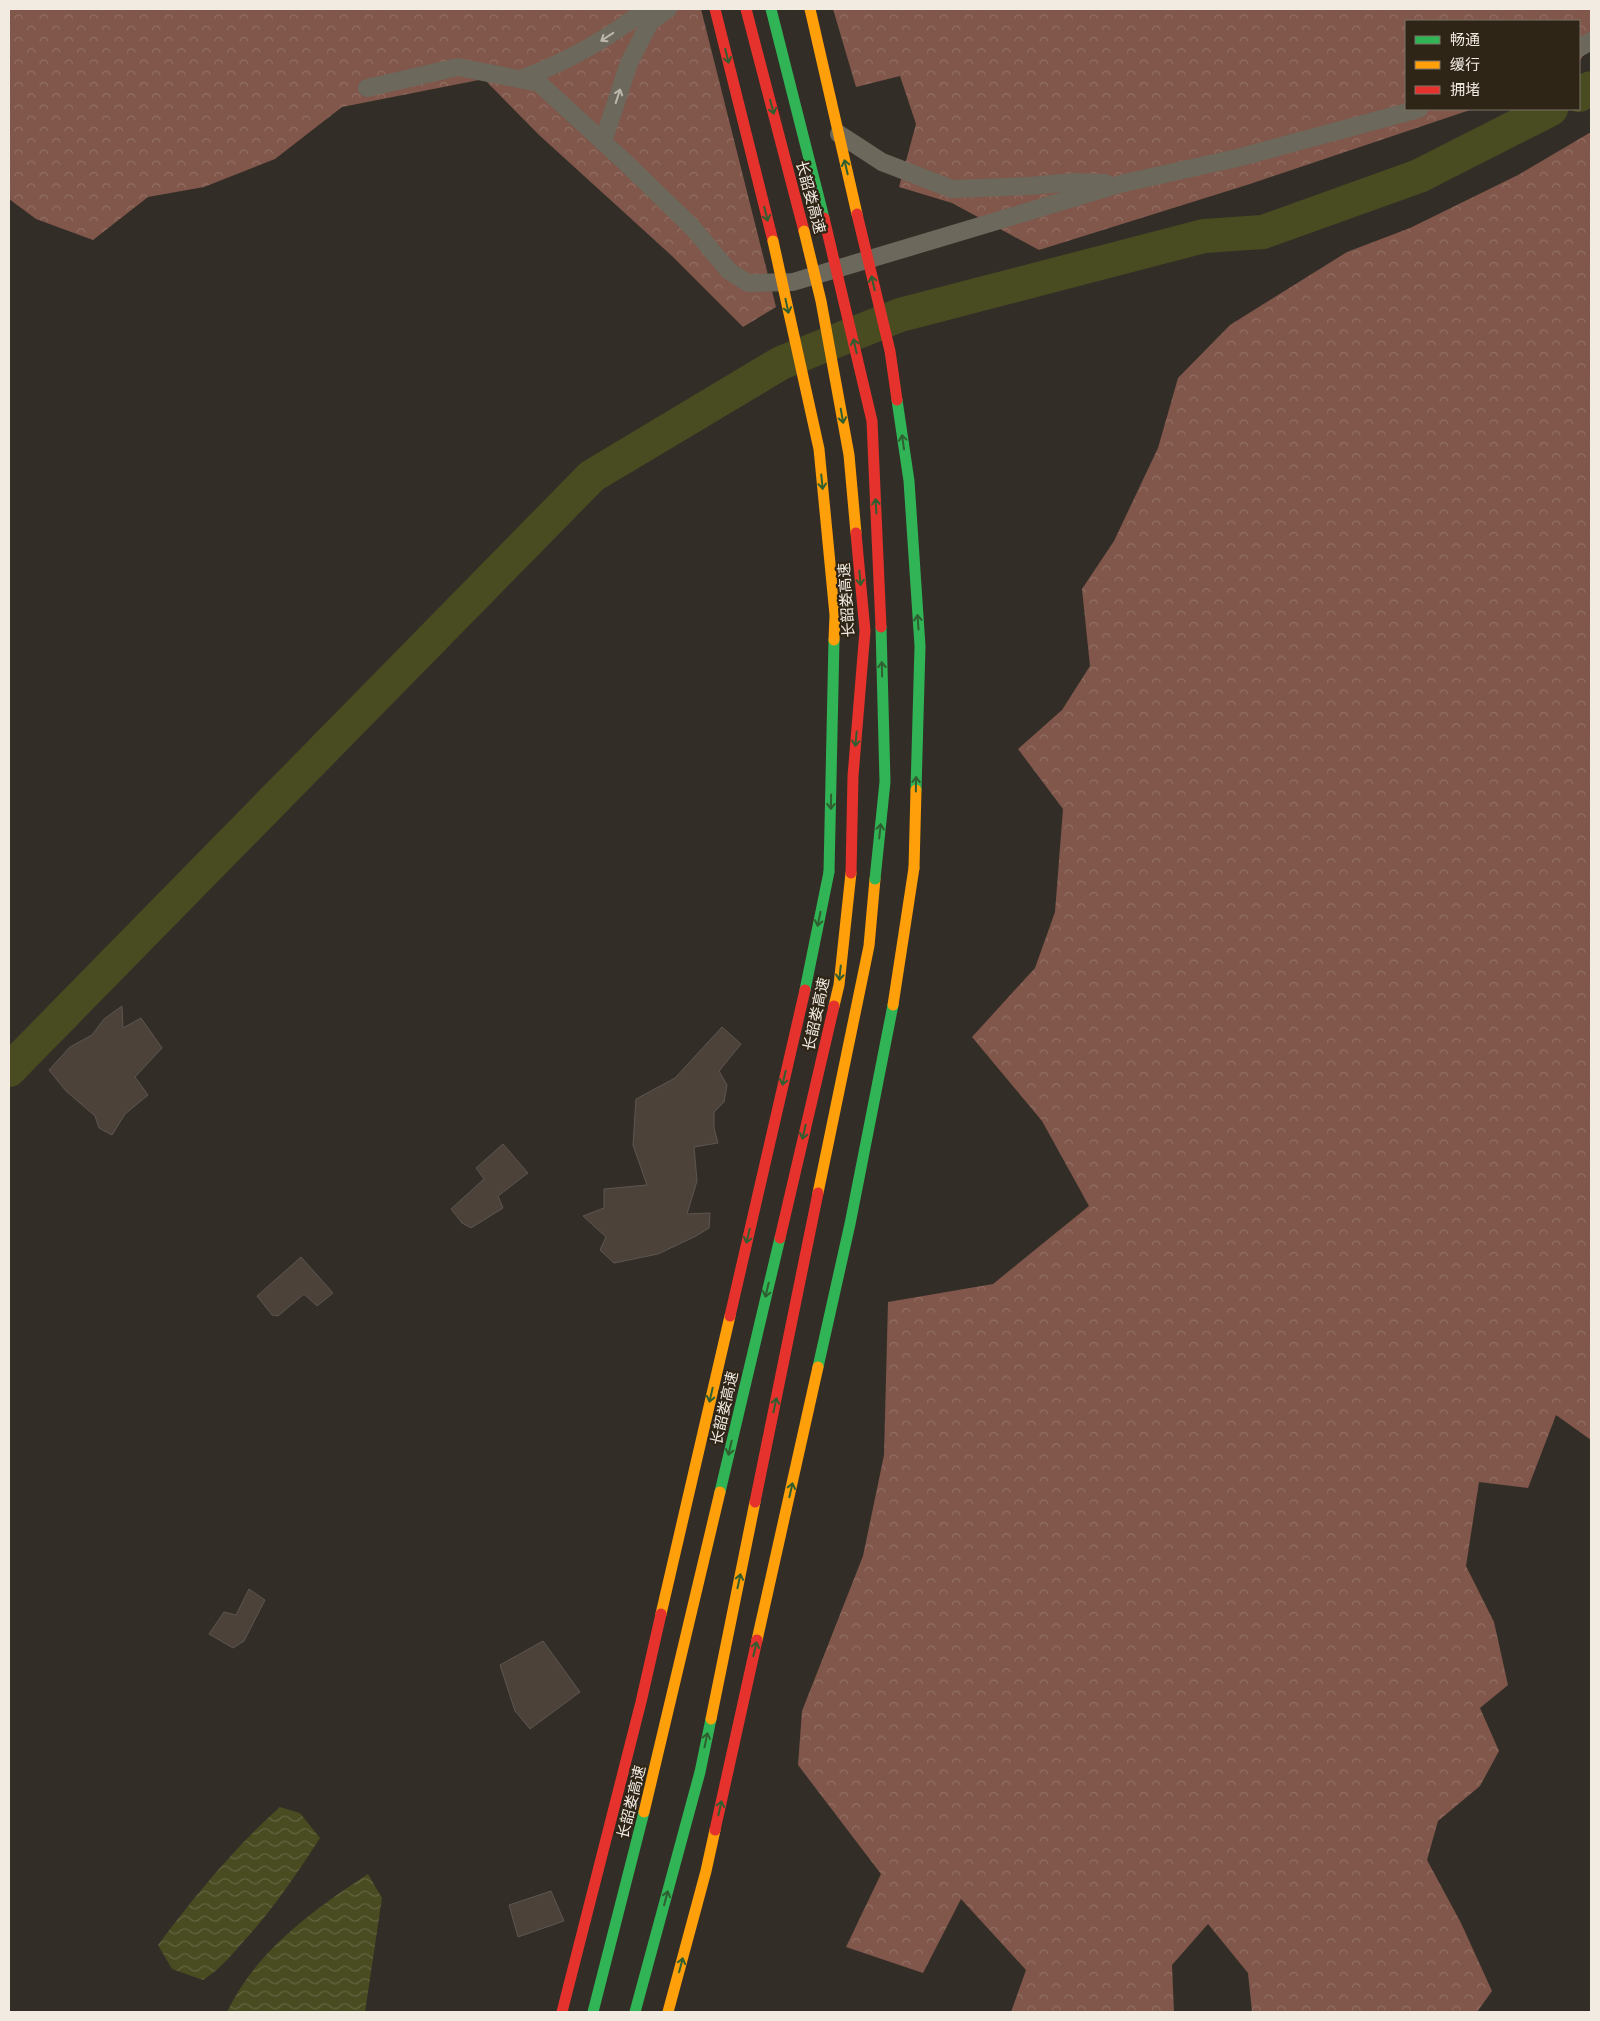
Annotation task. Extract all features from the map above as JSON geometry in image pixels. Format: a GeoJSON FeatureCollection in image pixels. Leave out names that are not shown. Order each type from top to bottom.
{"type":"FeatureCollection","features":[{"type":"Feature","properties":{"kind":"highway"},"geometry":{"type":"LineString","coordinates":[[562,2012],[641,1702],[801,1006],[829,872],[835,615],[819,449],[773,241],[715,9]]}},
{"type":"Feature","properties":{"kind":"highway","name":"长韶娄高速"},"geometry":{"type":"LineString","coordinates":[[593,2012],[655,1769],[839,985],[851,873],[853,776],[865,631],[849,455],[821,301],[746,9]]}},
{"type":"Feature","properties":{"kind":"highway","name":"长韶娄高速"},"geometry":{"type":"LineString","coordinates":[[635,2012],[700,1772],[869,946],[885,782],[881,610],[872,421],[824,218],[771,9]]}},
{"type":"Feature","properties":{"kind":"highway"},"geometry":{"type":"LineString","coordinates":[[668,2012],[708,1861],[850,1224],[898,980],[914,868],[920,646],[909,481],[890,351],[810,9]]}},
{"type":"Feature","properties":{"kind":"street"},"geometry":{"type":"LineString","coordinates":[[521,79],[545,70],[593,46],[646,9]]}},
{"type":"Feature","properties":{"kind":"street"},"geometry":{"type":"LineString","coordinates":[[604,142],[629,63],[650,22],[668,9]]}},
{"type":"Feature","properties":{"kind":"street"},"geometry":{"type":"LineString","coordinates":[[1580,47],[1591,41]]}},
{"type":"Feature","properties":{"kind":"street"},"geometry":{"type":"LineString","coordinates":[[367,88],[458,67],[539,83],[604,142],[692,227],[728,271],[748,283],[793,282],[1120,184],[1238,158],[1416,110]]}},
{"type":"Feature","properties":{"kind":"street"},"geometry":{"type":"LineString","coordinates":[[839,134],[882,162],[952,189],[1074,182],[1120,184]]}},
{"type":"Feature","properties":{"kind":"green space"},"geometry":{"type":"Polygon","coordinates":[[[9,9],[701,9],[776,307],[743,327],[672,256],[538,134],[484,79],[342,107],[275,159],[204,187],[148,197],[93,240],[36,219],[9,199],[9,9]]]}},
{"type":"Feature","properties":{"kind":"green space"},"geometry":{"type":"Polygon","coordinates":[[[833,9],[1591,9],[1591,44],[1580,60],[1580,20],[1405,20],[1405,110],[1470,110],[1250,184],[1039,250],[952,203],[899,187],[916,124],[900,76],[856,87],[833,9]]]}},
{"type":"Feature","properties":{"kind":"green space"},"geometry":{"type":"Polygon","coordinates":[[[1591,132],[1591,1440],[1556,1415],[1528,1488],[1479,1482],[1466,1566],[1494,1622],[1508,1685],[1480,1708],[1499,1751],[1480,1786],[1438,1821],[1427,1860],[1461,1923],[1492,1991],[1477,2012],[1252,2012],[1248,1973],[1208,1924],[1172,1965],[1174,2012],[1011,2012],[1026,1970],[961,1899],[923,1973],[846,1947],[881,1874],[798,1765],[802,1711],[863,1556],[884,1455],[888,1302],[993,1284],[1089,1206],[1042,1121],[972,1037],[1035,968],[1055,912],[1063,809],[1018,749],[1062,710],[1090,666],[1082,589],[1114,541],[1158,448],[1178,378],[1230,325],[1347,252],[1410,228],[1518,175],[1591,132]]]}},
{"type":"Feature","properties":{"kind":"water"},"geometry":{"type":"Polygon","coordinates":[[[280,1807],[300,1813],[320,1838],[302,1866],[263,1918],[229,1958],[214,1972],[203,1980],[172,1969],[158,1945],[216,1873],[280,1807]]]}},
{"type":"Feature","properties":{"kind":"water"},"geometry":{"type":"Polygon","coordinates":[[[368,1874],[382,1898],[365,2012],[227,2012],[239,1990],[270,1951],[307,1917],[368,1874]]]}},
{"type":"Feature","properties":{"kind":"building"},"geometry":{"type":"Polygon","coordinates":[[[122,1006],[123,1028],[141,1018],[162,1048],[135,1077],[148,1095],[125,1114],[112,1135],[99,1128],[95,1116],[66,1091],[49,1070],[70,1047],[92,1035],[104,1019],[122,1006]]]}},
{"type":"Feature","properties":{"kind":"building"},"geometry":{"type":"Polygon","coordinates":[[[722,1027],[741,1044],[719,1071],[727,1085],[724,1102],[714,1112],[714,1128],[718,1143],[694,1147],[697,1181],[687,1214],[710,1213],[709,1228],[658,1254],[614,1263],[600,1250],[606,1237],[583,1216],[604,1208],[604,1189],[647,1185],[633,1145],[636,1099],[675,1078],[722,1027]]]}},
{"type":"Feature","properties":{"kind":"building"},"geometry":{"type":"Polygon","coordinates":[[[503,1144],[528,1173],[498,1196],[503,1208],[471,1228],[462,1223],[451,1209],[484,1179],[476,1168],[503,1144]]]}},
{"type":"Feature","properties":{"kind":"building"},"geometry":{"type":"Polygon","coordinates":[[[301,1257],[333,1293],[317,1306],[304,1294],[278,1316],[272,1315],[257,1296],[301,1257]]]}},
{"type":"Feature","properties":{"kind":"building"},"geometry":{"type":"Polygon","coordinates":[[[249,1589],[265,1600],[244,1641],[233,1648],[209,1634],[224,1612],[236,1615],[249,1589]]]}},
{"type":"Feature","properties":{"kind":"building"},"geometry":{"type":"Polygon","coordinates":[[[543,1641],[580,1692],[530,1729],[515,1711],[500,1665],[543,1641]]]}},
{"type":"Feature","properties":{"kind":"building"},"geometry":{"type":"Polygon","coordinates":[[[551,1891],[564,1921],[518,1937],[509,1905],[551,1891]]]}},
{"type":"Feature","properties":{"kind":"waterway"},"geometry":{"type":"LineString","coordinates":[[1580,94],[1591,88]]}},
{"type":"Feature","properties":{"kind":"waterway"},"geometry":{"type":"LineString","coordinates":[[9,1070],[592,476],[781,363],[900,315],[1204,236],[1263,232],[1419,176],[1549,110]]}},
{"type":"Feature","properties":{"kind":"traffic: fast"},"geometry":{"type":"LineString","coordinates":[[771,9],[824,218]]}},
{"type":"Feature","properties":{"kind":"traffic: fast"},"geometry":{"type":"LineString","coordinates":[[897,400],[909,481],[920,646],[916,790]]}},
{"type":"Feature","properties":{"kind":"traffic: fast"},"geometry":{"type":"LineString","coordinates":[[875,879],[885,782],[881,627]]}},
{"type":"Feature","properties":{"kind":"traffic: fast"},"geometry":{"type":"LineString","coordinates":[[829,872],[834,640]]}},
{"type":"Feature","properties":{"kind":"traffic: fast"},"geometry":{"type":"LineString","coordinates":[[805,990],[829,872]]}},
{"type":"Feature","properties":{"kind":"traffic: fast"},"geometry":{"type":"LineString","coordinates":[[818,1367],[850,1224],[893,1005]]}},
{"type":"Feature","properties":{"kind":"traffic: fast"},"geometry":{"type":"LineString","coordinates":[[720,1492],[780,1238]]}},
{"type":"Feature","properties":{"kind":"traffic: fast"},"geometry":{"type":"LineString","coordinates":[[635,2012],[700,1772],[711,1719]]}},
{"type":"Feature","properties":{"kind":"traffic: fast"},"geometry":{"type":"LineString","coordinates":[[593,2012],[644,1812]]}},
{"type":"Feature","properties":{"kind":"traffic: slow"},"geometry":{"type":"LineString","coordinates":[[810,9],[857,214]]}},
{"type":"Feature","properties":{"kind":"traffic: slow"},"geometry":{"type":"LineString","coordinates":[[804,231],[821,301],[849,455],[856,533]]}},
{"type":"Feature","properties":{"kind":"traffic: slow"},"geometry":{"type":"LineString","coordinates":[[773,241],[819,449],[835,615],[834,640]]}},
{"type":"Feature","properties":{"kind":"traffic: slow"},"geometry":{"type":"LineString","coordinates":[[914,868],[916,790]]}},
{"type":"Feature","properties":{"kind":"traffic: slow"},"geometry":{"type":"LineString","coordinates":[[893,1005],[914,868]]}},
{"type":"Feature","properties":{"kind":"traffic: slow"},"geometry":{"type":"LineString","coordinates":[[834,1006],[839,985],[851,873]]}},
{"type":"Feature","properties":{"kind":"traffic: slow"},"geometry":{"type":"LineString","coordinates":[[818,1193],[869,946],[875,879]]}},
{"type":"Feature","properties":{"kind":"traffic: slow"},"geometry":{"type":"LineString","coordinates":[[661,1614],[730,1316]]}},
{"type":"Feature","properties":{"kind":"traffic: slow"},"geometry":{"type":"LineString","coordinates":[[757,1640],[818,1367]]}},
{"type":"Feature","properties":{"kind":"traffic: slow"},"geometry":{"type":"LineString","coordinates":[[644,1812],[720,1492]]}},
{"type":"Feature","properties":{"kind":"traffic: slow"},"geometry":{"type":"LineString","coordinates":[[711,1719],[755,1502]]}},
{"type":"Feature","properties":{"kind":"traffic: slow"},"geometry":{"type":"LineString","coordinates":[[668,2012],[706,1871],[715,1830]]}},
{"type":"Feature","properties":{"kind":"traffic: jam"},"geometry":{"type":"LineString","coordinates":[[715,9],[773,241]]}},
{"type":"Feature","properties":{"kind":"traffic: jam"},"geometry":{"type":"LineString","coordinates":[[746,9],[804,231]]}},
{"type":"Feature","properties":{"kind":"traffic: jam"},"geometry":{"type":"LineString","coordinates":[[857,214],[890,351],[897,400]]}},
{"type":"Feature","properties":{"kind":"traffic: jam"},"geometry":{"type":"LineString","coordinates":[[824,218],[872,421],[881,627]]}},
{"type":"Feature","properties":{"kind":"traffic: jam"},"geometry":{"type":"LineString","coordinates":[[851,873],[853,776],[865,631],[856,533]]}},
{"type":"Feature","properties":{"kind":"traffic: jam"},"geometry":{"type":"LineString","coordinates":[[730,1316],[805,990]]}},
{"type":"Feature","properties":{"kind":"traffic: jam"},"geometry":{"type":"LineString","coordinates":[[780,1238],[834,1006]]}},
{"type":"Feature","properties":{"kind":"traffic: jam"},"geometry":{"type":"LineString","coordinates":[[755,1502],[818,1193]]}},
{"type":"Feature","properties":{"kind":"traffic: jam"},"geometry":{"type":"LineString","coordinates":[[562,2012],[641,1702],[661,1614]]}},
{"type":"Feature","properties":{"kind":"traffic: jam"},"geometry":{"type":"LineString","coordinates":[[715,1830],[757,1640]]}}]}
